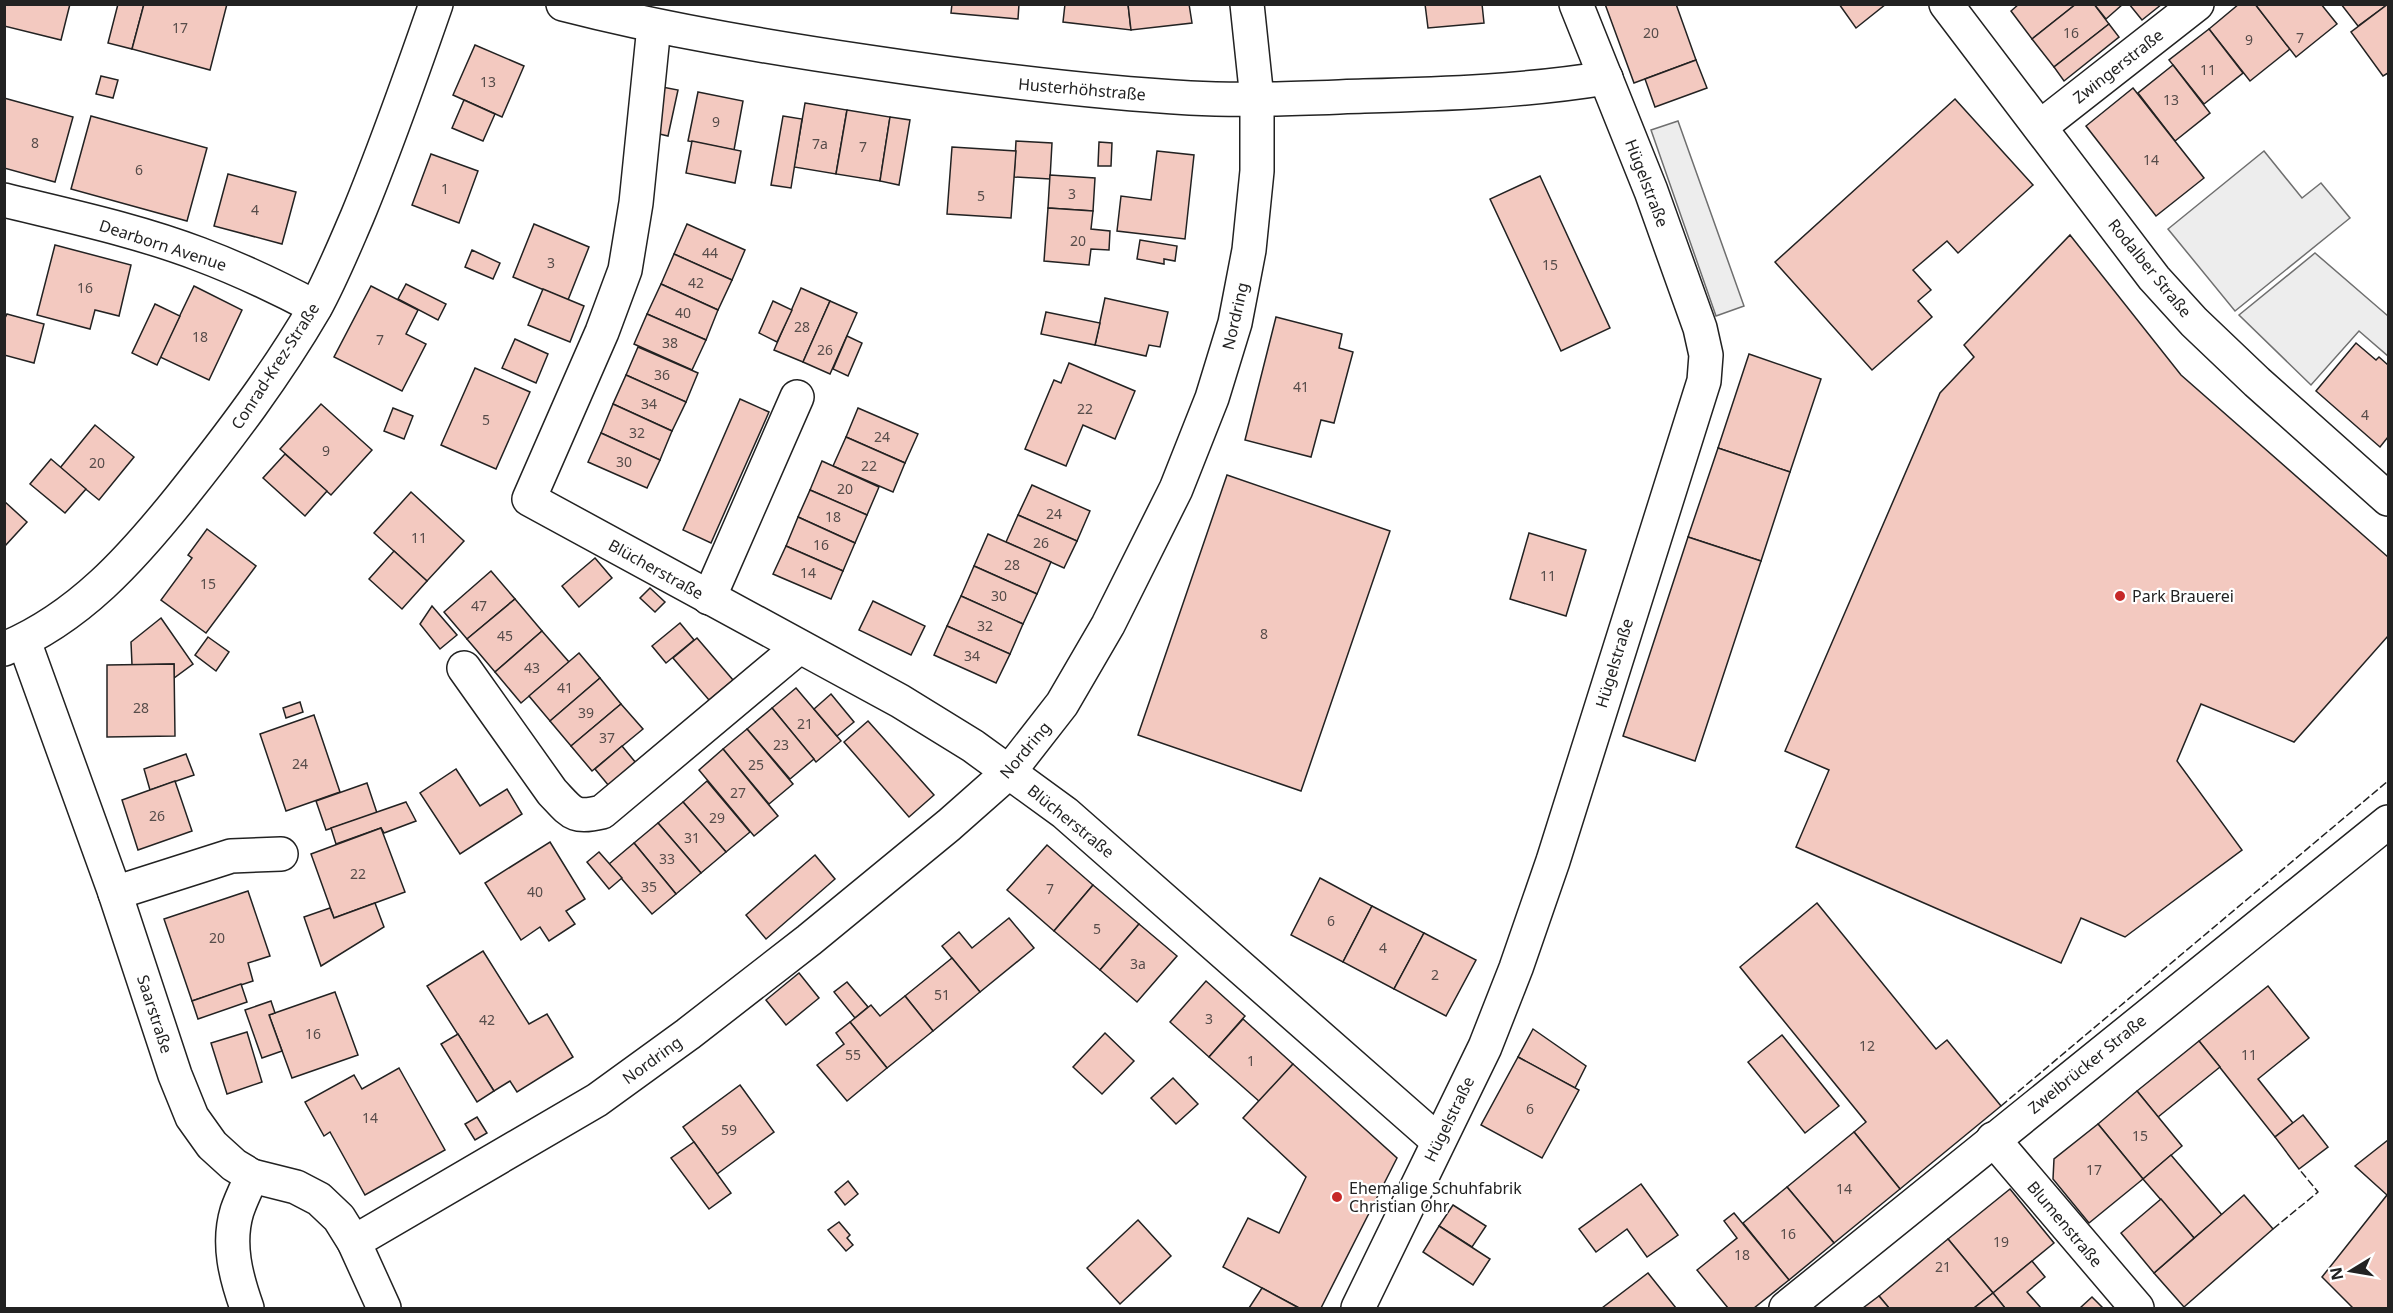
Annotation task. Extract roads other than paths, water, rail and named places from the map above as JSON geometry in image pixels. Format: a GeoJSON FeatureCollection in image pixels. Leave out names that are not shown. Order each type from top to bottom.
{"type":"FeatureCollection","features":[{"type":"Feature","properties":{"kind":"street","name":"Conrad-Krez-Straße"},"geometry":{"type":"LineString","coordinates":[[14,645],[58,620],[102,586],[143,545],[240,422],[315,307],[346,242],[382,158],[436,4]]}},
{"type":"Feature","properties":{"kind":"street","name":"Husterhöhstraße"},"geometry":{"type":"LineString","coordinates":[[563,4],[802,52],[1001,82],[1178,97],[1257,99],[1483,93],[1559,86],[1606,78]]}},
{"type":"Feature","properties":{"kind":"street","name":"Nordring"},"geometry":{"type":"LineString","coordinates":[[354,1242],[597,1100],[688,1034],[809,940],[949,825],[1009,772],[1062,704],[1108,625],[1176,489],[1212,398],[1235,324],[1249,250],[1257,171],[1257,99],[1247,4]]}},
{"type":"Feature","properties":{"kind":"street","name":"Hügelstraße"},"geometry":{"type":"LineString","coordinates":[[1358,1308],[1485,1047],[1516,968],[1553,861],[1704,381],[1706,356],[1700,328],[1651,191],[1576,4]]}},
{"type":"Feature","properties":{"kind":"street","name":"Rodalber Straße"},"geometry":{"type":"LineString","coordinates":[[1946,4],[2154,278],[2194,322],[2257,382],[2388,499]]}},
{"type":"Feature","properties":{"kind":"street","name":"Zwingerstraße"},"geometry":{"type":"LineString","coordinates":[[2040,127],[2197,4]]}},
{"type":"Feature","properties":{"kind":"street","name":"Blücherstraße"},"geometry":{"type":"LineString","coordinates":[[636,17],[636,203],[625,270],[602,332],[529,499],[900,701],[973,746],[1065,813],[1438,1142]]}},
{"type":"Feature","properties":{"kind":"street","name":"Dearborn Avenue"},"geometry":{"type":"LineString","coordinates":[[4,200],[108,226],[196,253],[249,274],[315,307]]}},
{"type":"Feature","properties":{"kind":"street"},"geometry":{"type":"LineString","coordinates":[[709,598],[797,397]]}},
{"type":"Feature","properties":{"kind":"street","name":"Saarstraße"},"geometry":{"type":"LineString","coordinates":[[14,645],[115,893],[175,1075],[192,1117],[212,1145],[234,1166],[252,1176],[296,1187],[320,1199],[339,1218],[354,1242],[384,1308]]}},
{"type":"Feature","properties":{"kind":"street"},"geometry":{"type":"LineString","coordinates":[[464,668],[552,792],[569,810],[583,816],[602,812],[799,647]]}},
{"type":"Feature","properties":{"kind":"street","name":"Zweibrücker Straße"},"geometry":{"type":"LineString","coordinates":[[1786,1308],[2388,822]]}},
{"type":"Feature","properties":{"kind":"street"},"geometry":{"type":"LineString","coordinates":[[115,893],[231,856],[281,854]]}},
{"type":"Feature","properties":{"kind":"street","name":"Blumenstraße"},"geometry":{"type":"LineString","coordinates":[[1993,1139],[2137,1307]]}},
{"type":"Feature","properties":{"kind":"street"},"geometry":{"type":"LineString","coordinates":[[247,1308],[233,1256],[233,1234],[237,1211],[252,1176]]}},
{"type":"Feature","properties":{"kind":"place","name":"Park Brauerei"},"geometry":{"type":"Point","coordinates":[2120,596]}},
{"type":"Feature","properties":{"kind":"place","name":"Ehemalige Schuhfabrik Christian Ohr"},"geometry":{"type":"Point","coordinates":[1337,1197]}}]}
